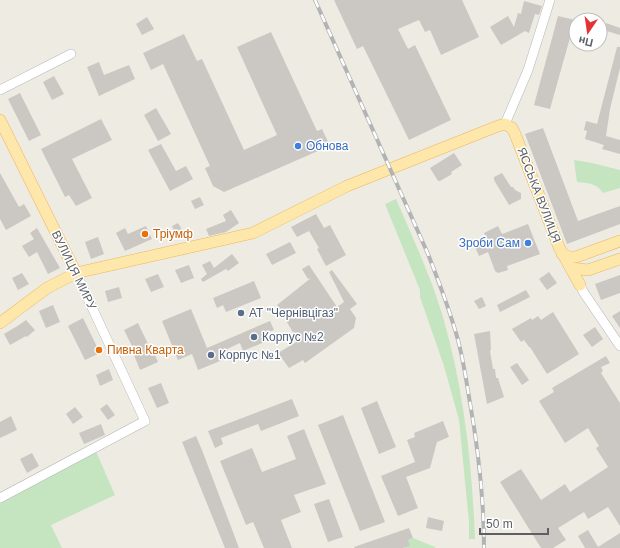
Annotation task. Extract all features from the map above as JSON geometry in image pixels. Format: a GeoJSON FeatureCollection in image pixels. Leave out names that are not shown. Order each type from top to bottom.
{"type":"FeatureCollection","features":[{"type":"Feature","properties":{"kind":"main road","name":"ВУЛИЦЯ МИРУ"},"geometry":{"type":"LineString","coordinates":[[0,120],[76,273]]}},
{"type":"Feature","properties":{"kind":"main road","name":"ЯССЬКА ВУЛИЦЯ"},"geometry":{"type":"LineString","coordinates":[[506,124],[512,128],[515,134],[558,247],[580,284]]}},
{"type":"Feature","properties":{"kind":"main road"},"geometry":{"type":"LineString","coordinates":[[0,323],[47,288],[76,273],[253,233],[347,186],[371,178],[506,124]]}},
{"type":"Feature","properties":{"kind":"main road"},"geometry":{"type":"LineString","coordinates":[[562,254],[570,257],[576,257],[620,240]]}},
{"type":"Feature","properties":{"kind":"main road"},"geometry":{"type":"LineString","coordinates":[[571,268],[588,270],[620,259]]}},
{"type":"Feature","properties":{"kind":"main road"},"geometry":{"type":"LineString","coordinates":[[580,284],[583,275],[588,270]]}},
{"type":"Feature","properties":{"kind":"street"},"geometry":{"type":"LineString","coordinates":[[506,124],[528,70],[550,0]]}},
{"type":"Feature","properties":{"kind":"street"},"geometry":{"type":"LineString","coordinates":[[0,90],[71,54]]}},
{"type":"Feature","properties":{"kind":"street","name":"ВУЛИЦЯ МИРУ"},"geometry":{"type":"LineString","coordinates":[[0,498],[145,421],[76,273]]}},
{"type":"Feature","properties":{"kind":"street"},"geometry":{"type":"LineString","coordinates":[[580,284],[584,293],[620,346]]}},
{"type":"Feature","properties":{"kind":"green space"},"geometry":{"type":"Polygon","coordinates":[[[574,160],[620,170],[620,188],[603,193],[595,185],[577,182],[574,160]]]}},
{"type":"Feature","properties":{"kind":"green space"},"geometry":{"type":"Polygon","coordinates":[[[396,199],[433,287],[450,344],[466,427],[472,483],[475,539],[469,539],[469,522],[459,420],[444,366],[420,297],[420,290],[385,204],[396,199]]]}},
{"type":"Feature","properties":{"kind":"green space"},"geometry":{"type":"Polygon","coordinates":[[[94,447],[115,495],[51,525],[62,548],[0,548],[0,496],[94,447]]]}},
{"type":"Feature","properties":{"kind":"green space"},"geometry":{"type":"Polygon","coordinates":[[[413,538],[435,548],[405,548],[408,540],[413,538]]]}},
{"type":"Feature","properties":{"kind":"building"},"geometry":{"type":"Polygon","coordinates":[[[334,0],[462,0],[479,37],[441,55],[430,30],[425,32],[419,20],[398,29],[408,49],[415,45],[451,120],[409,140],[363,46],[357,49],[334,0]]]}},
{"type":"Feature","properties":{"kind":"building"},"geometry":{"type":"Polygon","coordinates":[[[524,1],[542,6],[539,15],[535,14],[529,33],[525,31],[501,45],[490,27],[508,16],[514,27],[518,13],[521,14],[524,1]]]}},
{"type":"Feature","properties":{"kind":"building"},"geometry":{"type":"Polygon","coordinates":[[[558,16],[568,18],[568,45],[550,109],[534,105],[558,16]]]}},
{"type":"Feature","properties":{"kind":"building"},"geometry":{"type":"Polygon","coordinates":[[[147,17],[154,29],[142,35],[136,24],[147,17]]]}},
{"type":"Feature","properties":{"kind":"building"},"geometry":{"type":"Polygon","coordinates":[[[608,24],[620,28],[620,35],[608,31],[608,24]]]}},
{"type":"Feature","properties":{"kind":"building"},"geometry":{"type":"Polygon","coordinates":[[[271,32],[317,131],[322,129],[329,144],[327,147],[224,192],[213,186],[205,168],[210,166],[163,64],[151,70],[143,53],[184,34],[197,61],[202,59],[244,150],[277,135],[237,47],[271,32]]]}},
{"type":"Feature","properties":{"kind":"building"},"geometry":{"type":"Polygon","coordinates":[[[617,47],[620,47],[620,68],[610,109],[606,136],[620,140],[620,154],[602,149],[604,145],[585,139],[587,131],[584,130],[586,121],[597,124],[617,47]]]}},
{"type":"Feature","properties":{"kind":"building"},"geometry":{"type":"Polygon","coordinates":[[[99,62],[104,75],[129,65],[135,79],[99,96],[87,67],[99,62]]]}},
{"type":"Feature","properties":{"kind":"building"},"geometry":{"type":"Polygon","coordinates":[[[54,76],[64,94],[52,100],[43,82],[54,76]]]}},
{"type":"Feature","properties":{"kind":"building"},"geometry":{"type":"Polygon","coordinates":[[[20,93],[41,135],[29,141],[8,99],[20,93]]]}},
{"type":"Feature","properties":{"kind":"building"},"geometry":{"type":"Polygon","coordinates":[[[156,108],[171,134],[158,141],[144,115],[156,108]]]}},
{"type":"Feature","properties":{"kind":"building"},"geometry":{"type":"Polygon","coordinates":[[[101,119],[112,140],[72,159],[92,198],[76,206],[69,195],[65,197],[41,149],[101,119]]]}},
{"type":"Feature","properties":{"kind":"building"},"geometry":{"type":"Polygon","coordinates":[[[543,128],[578,221],[620,206],[620,224],[567,244],[525,134],[543,128]]]}},
{"type":"Feature","properties":{"kind":"building"},"geometry":{"type":"Polygon","coordinates":[[[161,144],[176,171],[186,166],[193,179],[170,191],[148,150],[161,144]]]}},
{"type":"Feature","properties":{"kind":"building"},"geometry":{"type":"Polygon","coordinates":[[[454,153],[462,165],[451,172],[452,174],[438,181],[430,168],[454,153]]]}},
{"type":"Feature","properties":{"kind":"building"},"geometry":{"type":"Polygon","coordinates":[[[0,173],[19,207],[24,204],[31,216],[6,230],[0,219],[0,173]]]}},
{"type":"Feature","properties":{"kind":"building"},"geometry":{"type":"Polygon","coordinates":[[[502,173],[511,187],[521,193],[521,199],[509,205],[494,180],[494,177],[502,173]]]}},
{"type":"Feature","properties":{"kind":"building"},"geometry":{"type":"Polygon","coordinates":[[[200,197],[204,205],[195,209],[191,201],[200,197]]]}},
{"type":"Feature","properties":{"kind":"building"},"geometry":{"type":"Polygon","coordinates":[[[231,210],[239,223],[226,232],[209,236],[206,229],[226,221],[223,215],[231,210]]]}},
{"type":"Feature","properties":{"kind":"building"},"geometry":{"type":"Polygon","coordinates":[[[316,214],[324,228],[330,225],[346,255],[326,266],[317,249],[319,248],[309,231],[297,237],[291,227],[316,214]]]}},
{"type":"Feature","properties":{"kind":"building"},"geometry":{"type":"Polygon","coordinates":[[[178,223],[184,233],[177,237],[172,226],[178,223]]]}},
{"type":"Feature","properties":{"kind":"building"},"geometry":{"type":"Polygon","coordinates":[[[528,224],[540,254],[507,266],[508,270],[498,273],[495,271],[488,252],[479,256],[475,247],[485,243],[484,240],[487,239],[484,233],[498,226],[502,234],[528,224]]]}},
{"type":"Feature","properties":{"kind":"building"},"geometry":{"type":"Polygon","coordinates":[[[146,226],[152,239],[125,251],[116,233],[125,228],[128,234],[146,226]]]}},
{"type":"Feature","properties":{"kind":"building"},"geometry":{"type":"Polygon","coordinates":[[[37,228],[60,268],[48,274],[37,252],[29,257],[22,246],[34,239],[30,233],[37,228]]]}},
{"type":"Feature","properties":{"kind":"building"},"geometry":{"type":"Polygon","coordinates":[[[98,237],[104,254],[91,259],[85,242],[98,237]]]}},
{"type":"Feature","properties":{"kind":"building"},"geometry":{"type":"Polygon","coordinates":[[[290,242],[296,253],[272,265],[266,254],[290,242]]]}},
{"type":"Feature","properties":{"kind":"building"},"geometry":{"type":"Polygon","coordinates":[[[232,254],[239,263],[228,271],[226,269],[203,282],[201,279],[207,274],[202,265],[210,261],[214,268],[232,254]]]}},
{"type":"Feature","properties":{"kind":"building"},"geometry":{"type":"Polygon","coordinates":[[[189,265],[194,278],[181,283],[175,270],[189,265]]]}},
{"type":"Feature","properties":{"kind":"building"},"geometry":{"type":"Polygon","coordinates":[[[309,265],[337,307],[344,302],[329,272],[332,270],[357,304],[350,309],[356,318],[354,328],[305,363],[303,360],[289,368],[278,353],[298,341],[277,305],[311,278],[308,279],[302,269],[309,265]]]}},
{"type":"Feature","properties":{"kind":"building"},"geometry":{"type":"Polygon","coordinates":[[[549,272],[557,283],[547,290],[539,279],[549,272]]]}},
{"type":"Feature","properties":{"kind":"building"},"geometry":{"type":"Polygon","coordinates":[[[22,273],[29,284],[18,290],[12,278],[22,273]]]}},
{"type":"Feature","properties":{"kind":"building"},"geometry":{"type":"Polygon","coordinates":[[[158,274],[164,287],[151,292],[145,279],[158,274]]]}},
{"type":"Feature","properties":{"kind":"building"},"geometry":{"type":"Polygon","coordinates":[[[620,275],[620,293],[601,300],[595,284],[620,275]]]}},
{"type":"Feature","properties":{"kind":"building"},"geometry":{"type":"Polygon","coordinates":[[[254,281],[261,298],[226,312],[223,305],[217,308],[213,298],[254,281]]]}},
{"type":"Feature","properties":{"kind":"building"},"geometry":{"type":"Polygon","coordinates":[[[119,287],[122,298],[108,302],[105,291],[119,287]]]}},
{"type":"Feature","properties":{"kind":"building"},"geometry":{"type":"Polygon","coordinates":[[[526,290],[530,297],[500,312],[497,305],[526,290]]]}},
{"type":"Feature","properties":{"kind":"building"},"geometry":{"type":"Polygon","coordinates":[[[482,297],[486,306],[479,309],[474,301],[482,297]]]}},
{"type":"Feature","properties":{"kind":"building"},"geometry":{"type":"Polygon","coordinates":[[[53,305],[60,322],[46,328],[39,311],[53,305]]]}},
{"type":"Feature","properties":{"kind":"building"},"geometry":{"type":"Polygon","coordinates":[[[191,309],[207,348],[270,321],[274,330],[269,332],[272,339],[243,351],[240,343],[227,349],[230,357],[198,370],[192,354],[178,360],[162,321],[191,309]]]}},
{"type":"Feature","properties":{"kind":"building"},"geometry":{"type":"Polygon","coordinates":[[[620,311],[620,328],[612,316],[620,311]]]}},
{"type":"Feature","properties":{"kind":"building"},"geometry":{"type":"Polygon","coordinates":[[[553,312],[579,354],[547,374],[530,347],[524,340],[521,342],[512,329],[531,318],[532,320],[538,316],[541,320],[553,312]]]}},
{"type":"Feature","properties":{"kind":"building"},"geometry":{"type":"Polygon","coordinates":[[[83,318],[100,353],[85,360],[68,326],[83,318]]]}},
{"type":"Feature","properties":{"kind":"building"},"geometry":{"type":"Polygon","coordinates":[[[26,320],[35,330],[27,337],[26,336],[10,345],[4,334],[26,320]]]}},
{"type":"Feature","properties":{"kind":"building"},"geometry":{"type":"Polygon","coordinates":[[[138,323],[158,362],[140,370],[134,355],[136,354],[124,330],[138,323]]]}},
{"type":"Feature","properties":{"kind":"building"},"geometry":{"type":"Polygon","coordinates":[[[595,327],[603,339],[592,347],[583,335],[595,327]]]}},
{"type":"Feature","properties":{"kind":"building"},"geometry":{"type":"Polygon","coordinates":[[[490,331],[490,351],[493,369],[495,369],[496,378],[498,378],[504,397],[487,404],[474,334],[490,331]]]}},
{"type":"Feature","properties":{"kind":"building"},"geometry":{"type":"Polygon","coordinates":[[[606,356],[610,363],[601,367],[603,371],[601,373],[620,403],[620,526],[608,507],[588,519],[584,512],[558,528],[566,540],[553,548],[541,548],[500,482],[521,469],[541,500],[565,484],[570,492],[608,467],[596,448],[599,446],[588,428],[565,443],[539,401],[554,392],[552,388],[606,356]]]}},
{"type":"Feature","properties":{"kind":"building"},"geometry":{"type":"Polygon","coordinates":[[[517,363],[529,380],[522,385],[510,367],[517,363]]]}},
{"type":"Feature","properties":{"kind":"building"},"geometry":{"type":"Polygon","coordinates":[[[109,369],[113,380],[100,386],[96,375],[109,369]]]}},
{"type":"Feature","properties":{"kind":"building"},"geometry":{"type":"Polygon","coordinates":[[[161,383],[169,403],[157,408],[148,388],[161,383]]]}},
{"type":"Feature","properties":{"kind":"building"},"geometry":{"type":"Polygon","coordinates":[[[292,399],[299,416],[261,431],[258,424],[221,438],[223,444],[215,448],[208,431],[292,399]]]}},
{"type":"Feature","properties":{"kind":"building"},"geometry":{"type":"Polygon","coordinates":[[[377,401],[396,447],[379,454],[361,408],[377,401]]]}},
{"type":"Feature","properties":{"kind":"building"},"geometry":{"type":"Polygon","coordinates":[[[107,404],[115,415],[108,420],[100,409],[107,404]]]}},
{"type":"Feature","properties":{"kind":"building"},"geometry":{"type":"Polygon","coordinates":[[[75,407],[83,417],[73,424],[66,414],[75,407]]]}},
{"type":"Feature","properties":{"kind":"building"},"geometry":{"type":"Polygon","coordinates":[[[343,415],[385,522],[360,531],[318,425],[343,415]]]}},
{"type":"Feature","properties":{"kind":"building"},"geometry":{"type":"Polygon","coordinates":[[[11,416],[17,430],[0,438],[0,422],[11,416]]]}},
{"type":"Feature","properties":{"kind":"building"},"geometry":{"type":"Polygon","coordinates":[[[443,421],[449,437],[437,442],[430,468],[406,477],[418,508],[398,516],[381,476],[415,462],[407,440],[415,437],[414,433],[443,421]]]}},
{"type":"Feature","properties":{"kind":"building"},"geometry":{"type":"Polygon","coordinates":[[[101,424],[105,435],[84,444],[79,433],[101,424]]]}},
{"type":"Feature","properties":{"kind":"building"},"geometry":{"type":"Polygon","coordinates":[[[304,429],[326,484],[294,495],[301,512],[281,520],[292,548],[264,548],[253,522],[246,525],[220,461],[252,448],[262,472],[296,459],[287,436],[304,429]]]}},
{"type":"Feature","properties":{"kind":"building"},"geometry":{"type":"Polygon","coordinates":[[[196,436],[239,548],[225,548],[182,442],[196,436]]]}},
{"type":"Feature","properties":{"kind":"building"},"geometry":{"type":"Polygon","coordinates":[[[32,453],[39,466],[27,473],[20,459],[32,453]]]}},
{"type":"Feature","properties":{"kind":"building"},"geometry":{"type":"Polygon","coordinates":[[[329,499],[343,537],[328,542],[314,504],[329,499]]]}},
{"type":"Feature","properties":{"kind":"building"},"geometry":{"type":"Polygon","coordinates":[[[428,517],[444,521],[442,531],[426,528],[428,517]]]}},
{"type":"Feature","properties":{"kind":"building"},"geometry":{"type":"Polygon","coordinates":[[[409,528],[413,538],[408,540],[410,546],[403,548],[354,547],[409,528]]]}},
{"type":"Feature","properties":{"kind":"building"},"geometry":{"type":"Polygon","coordinates":[[[588,530],[598,547],[620,533],[620,548],[585,548],[578,536],[588,530]]]}},
{"type":"Feature","properties":{"kind":"railway"},"geometry":{"type":"LineString","coordinates":[[315,0],[428,254],[455,329],[464,368],[478,453],[482,491],[484,548]]}},
{"type":"Feature","properties":{"kind":"place","name":"Обнова"},"geometry":{"type":"Point","coordinates":[298,146]}},
{"type":"Feature","properties":{"kind":"place","name":"Тріумф"},"geometry":{"type":"Point","coordinates":[145,234]}},
{"type":"Feature","properties":{"kind":"place","name":"Зроби Сам"},"geometry":{"type":"Point","coordinates":[528,243]}},
{"type":"Feature","properties":{"kind":"place","name":"АТ \"Чернівцігаз\""},"geometry":{"type":"Point","coordinates":[241,313]}},
{"type":"Feature","properties":{"kind":"place","name":"Корпус №2"},"geometry":{"type":"Point","coordinates":[254,337]}},
{"type":"Feature","properties":{"kind":"place","name":"Пивна Кварта"},"geometry":{"type":"Point","coordinates":[99,350]}},
{"type":"Feature","properties":{"kind":"place","name":"Корпус №1"},"geometry":{"type":"Point","coordinates":[211,355]}}]}
